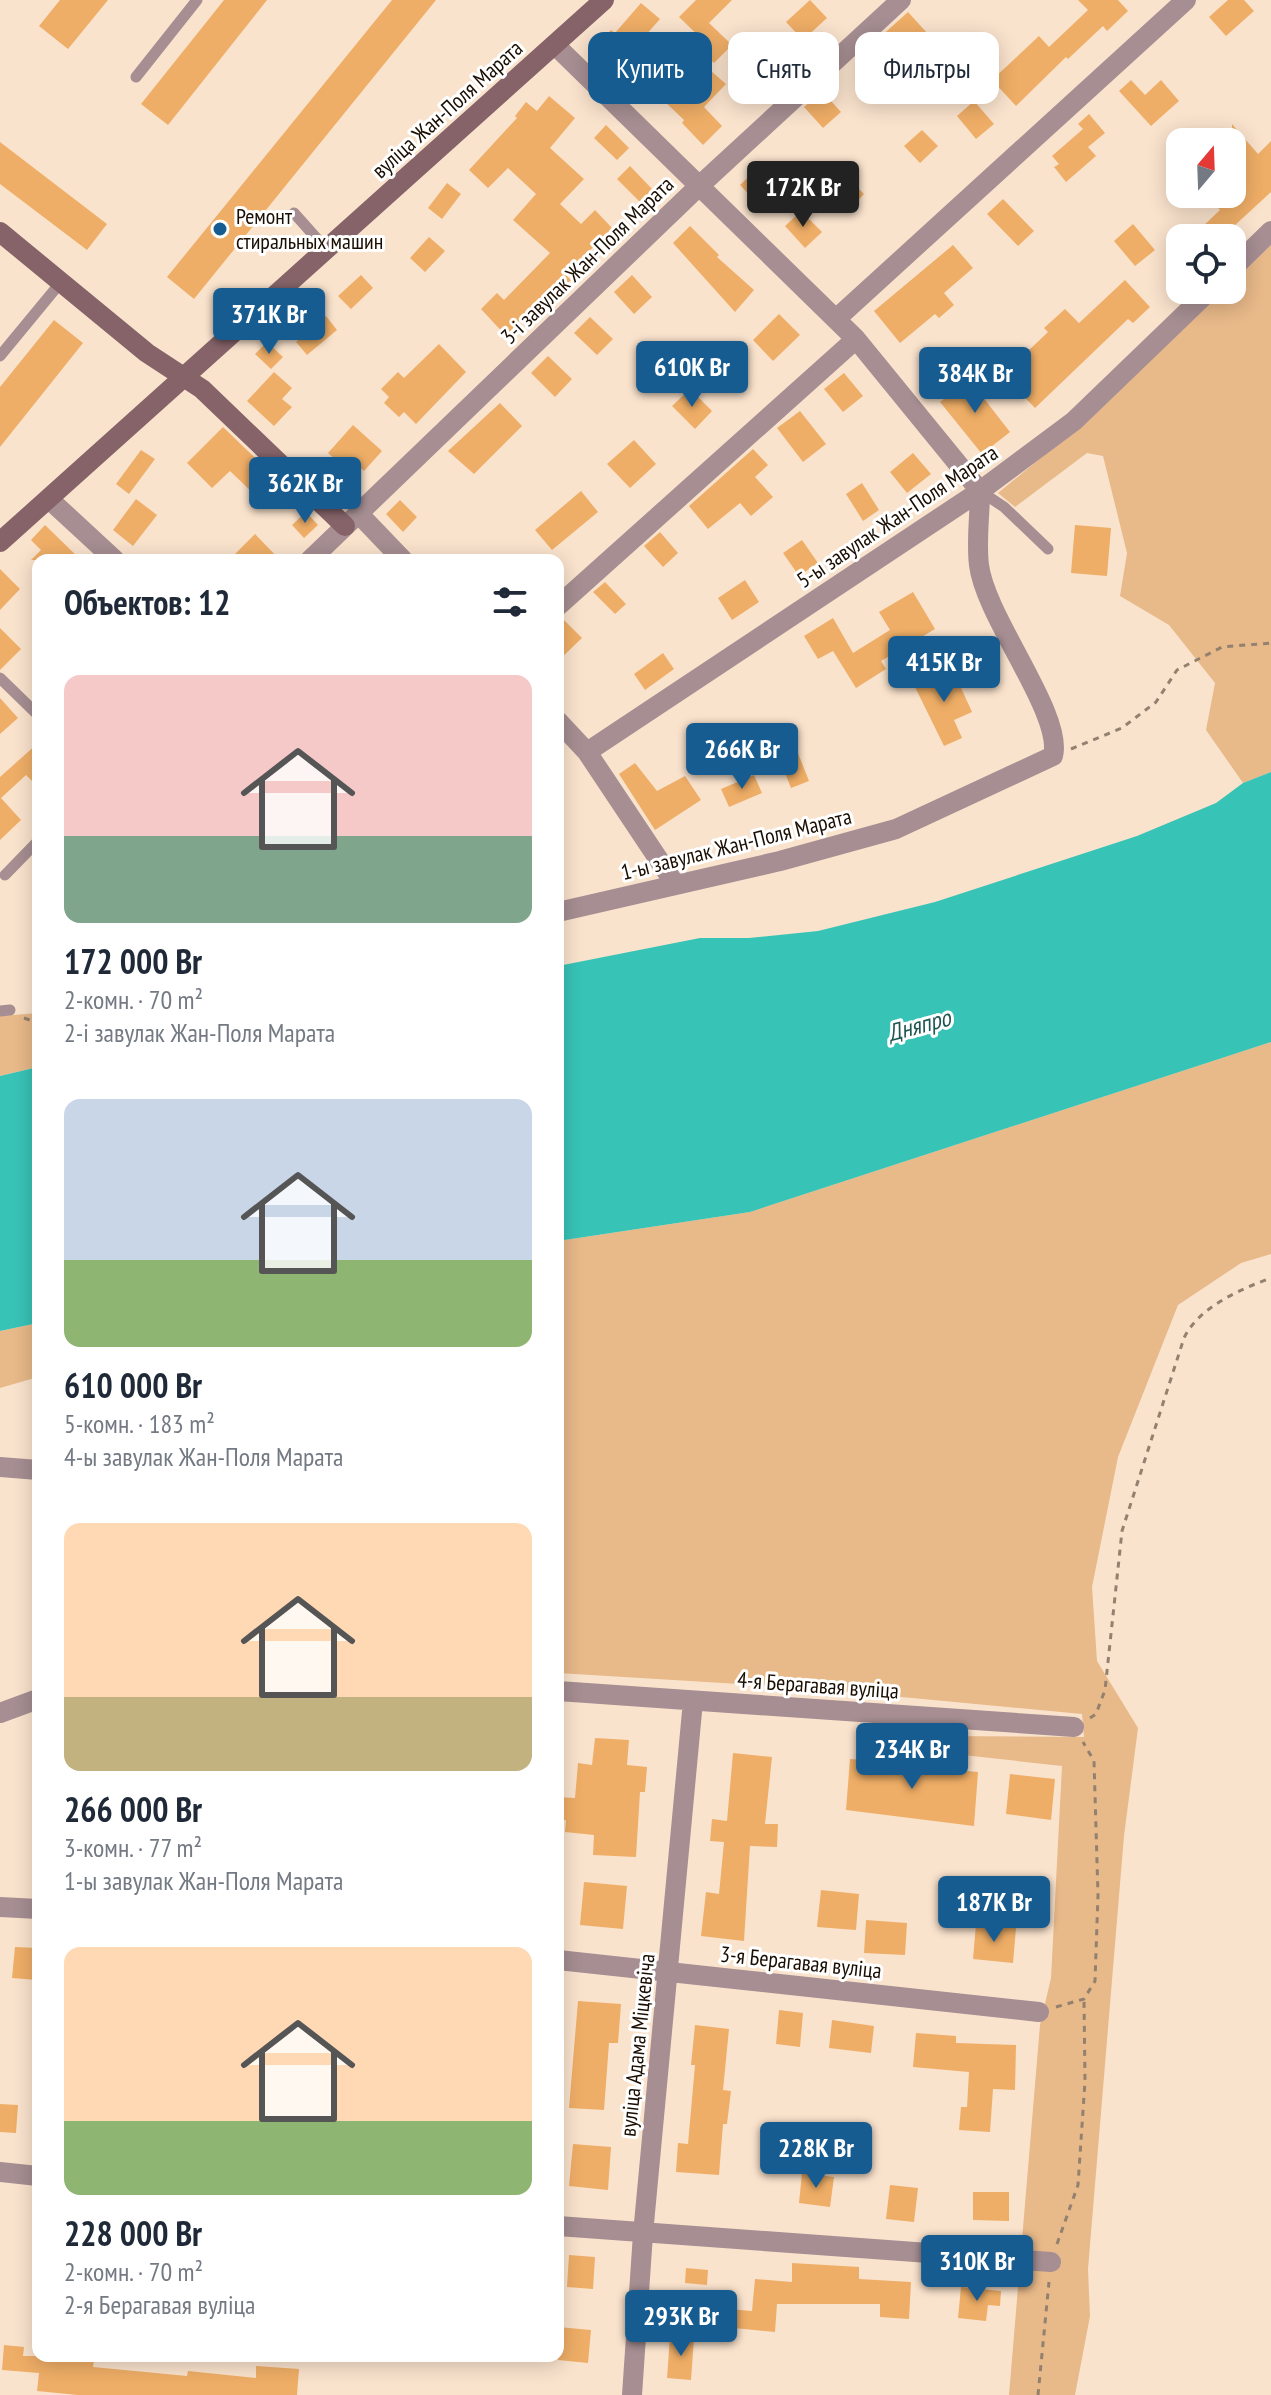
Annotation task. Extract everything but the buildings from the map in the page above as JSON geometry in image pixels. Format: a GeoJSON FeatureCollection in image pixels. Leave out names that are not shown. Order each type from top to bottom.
{"type":"FeatureCollection","features":[{"type":"Feature","properties":{"kind":"street","name":"вуліца Жан-Поля Марата"},"geometry":{"type":"LineString","coordinates":[[0,542],[604,0]]}},
{"type":"Feature","properties":{"kind":"street","name":"3-і завулак Жан-Поля Марата"},"geometry":{"type":"LineString","coordinates":[[316,554],[697,188],[901,0]]}},
{"type":"Feature","properties":{"kind":"street"},"geometry":{"type":"LineString","coordinates":[[836,319],[1186,0]]}},
{"type":"Feature","properties":{"kind":"street"},"geometry":{"type":"LineString","coordinates":[[555,45],[697,188],[856,339],[980,491],[979,566],[1007,641],[1038,697],[1056,743],[1053,756]]}},
{"type":"Feature","properties":{"kind":"street"},"geometry":{"type":"LineString","coordinates":[[1246,255],[1271,231]]}},
{"type":"Feature","properties":{"kind":"street"},"geometry":{"type":"LineString","coordinates":[[0,232],[147,353],[202,389],[395,554]]}},
{"type":"Feature","properties":{"kind":"street","name":"5-ы завулак Жан-Поля Марата"},"geometry":{"type":"LineString","coordinates":[[587,752],[980,491],[1074,421],[1195,304]]}},
{"type":"Feature","properties":{"kind":"street"},"geometry":{"type":"LineString","coordinates":[[564,601],[856,339]]}},
{"type":"Feature","properties":{"kind":"street"},"geometry":{"type":"LineString","coordinates":[[50,500],[108,554]]}},
{"type":"Feature","properties":{"kind":"street"},"geometry":{"type":"LineString","coordinates":[[564,727],[587,752],[675,884]]}},
{"type":"Feature","properties":{"kind":"street","name":"1-ы завулак Жан-Поля Марата"},"geometry":{"type":"LineString","coordinates":[[564,911],[896,829],[1053,756]]}},
{"type":"Feature","properties":{"kind":"street"},"geometry":{"type":"LineString","coordinates":[[0,1467],[32,1470]]}},
{"type":"Feature","properties":{"kind":"street","name":"4-я Берагавая вуліца"},"geometry":{"type":"LineString","coordinates":[[564,1691],[1074,1727]]}},
{"type":"Feature","properties":{"kind":"street"},"geometry":{"type":"LineString","coordinates":[[0,1713],[32,1701]]}},
{"type":"Feature","properties":{"kind":"street","name":"вуліца Адама Міцкевіча"},"geometry":{"type":"LineString","coordinates":[[632,2395],[643,2234],[693,1701]]}},
{"type":"Feature","properties":{"kind":"street"},"geometry":{"type":"LineString","coordinates":[[0,1907],[32,1909]]}},
{"type":"Feature","properties":{"kind":"street","name":"3-я Берагавая вуліца"},"geometry":{"type":"LineString","coordinates":[[564,1961],[1039,2012]]}},
{"type":"Feature","properties":{"kind":"street"},"geometry":{"type":"LineString","coordinates":[[0,2172],[32,2175]]}},
{"type":"Feature","properties":{"kind":"street"},"geometry":{"type":"LineString","coordinates":[[564,2227],[1051,2262]]}},
{"type":"Feature","properties":{"kind":"lane"},"geometry":{"type":"LineString","coordinates":[[136,77],[197,0]]}},
{"type":"Feature","properties":{"kind":"lane"},"geometry":{"type":"LineString","coordinates":[[294,213],[327,250]]}},
{"type":"Feature","properties":{"kind":"lane"},"geometry":{"type":"LineString","coordinates":[[0,356],[61,282]]}},
{"type":"Feature","properties":{"kind":"lane"},"geometry":{"type":"LineString","coordinates":[[980,491],[1004,507],[1048,549]]}},
{"type":"Feature","properties":{"kind":"lane"},"geometry":{"type":"LineString","coordinates":[[0,678],[32,709]]}},
{"type":"Feature","properties":{"kind":"lane"},"geometry":{"type":"LineString","coordinates":[[5,875],[32,847]]}},
{"type":"Feature","properties":{"kind":"path"},"geometry":{"type":"LineString","coordinates":[[1053,756],[1122,728],[1156,702],[1177,670],[1222,647],[1271,643]]}},
{"type":"Feature","properties":{"kind":"path"},"geometry":{"type":"LineString","coordinates":[[1038,2395],[1051,2262],[1078,2185],[1085,2081],[1084,1999],[1095,1981],[1098,1895],[1094,1761],[1074,1727],[1096,1714],[1105,1690],[1122,1531],[1184,1338],[1191,1323],[1204,1313],[1271,1278]]}},
{"type":"Feature","properties":{"kind":"path"},"geometry":{"type":"LineString","coordinates":[[1039,2012],[1084,1999]]}},
{"type":"Feature","properties":{"kind":"shaded area"},"geometry":{"type":"Polygon","coordinates":[[[1271,245],[1271,772],[1243,783],[1206,730],[1215,683],[1169,625],[1120,596],[1127,553],[1103,456],[1087,453],[1015,507],[998,493],[1093,415],[1209,304],[1246,304],[1246,269],[1271,245]]]}},
{"type":"Feature","properties":{"kind":"shaded area"},"geometry":{"type":"Polygon","coordinates":[[[32,1013],[32,1068],[0,1076],[0,1016],[32,1013]]]}},
{"type":"Feature","properties":{"kind":"shaded area"},"geometry":{"type":"Polygon","coordinates":[[[1271,1042],[1271,1254],[1241,1263],[1178,1305],[1118,1457],[1092,1587],[1097,1661],[1138,1728],[1124,1836],[1088,2269],[1090,2316],[1075,2395],[1009,2395],[1040,2025],[1051,1978],[1062,1766],[936,1752],[942,1736],[1084,1737],[1082,1714],[806,1688],[564,1673],[564,1240],[750,1212],[1271,1042]]]}},
{"type":"Feature","properties":{"kind":"shaded area"},"geometry":{"type":"Polygon","coordinates":[[[32,1324],[32,1379],[0,1388],[0,1331],[32,1324]]]}},
{"type":"Feature","properties":{"kind":"water","name":"Дняпро"},"geometry":{"type":"Polygon","coordinates":[[[1271,772],[1271,1042],[750,1212],[564,1240],[564,965],[700,938],[749,938],[818,931],[935,902],[1137,836],[1216,803],[1243,783],[1271,772]]]}},
{"type":"Feature","properties":{"kind":"water"},"geometry":{"type":"Polygon","coordinates":[[[32,1068],[32,1324],[0,1331],[0,1076],[32,1068]]]}},
{"type":"Feature","properties":{"kind":"place","name":"Ремонт стиральных машин"},"geometry":{"type":"Point","coordinates":[220,229]}}]}
